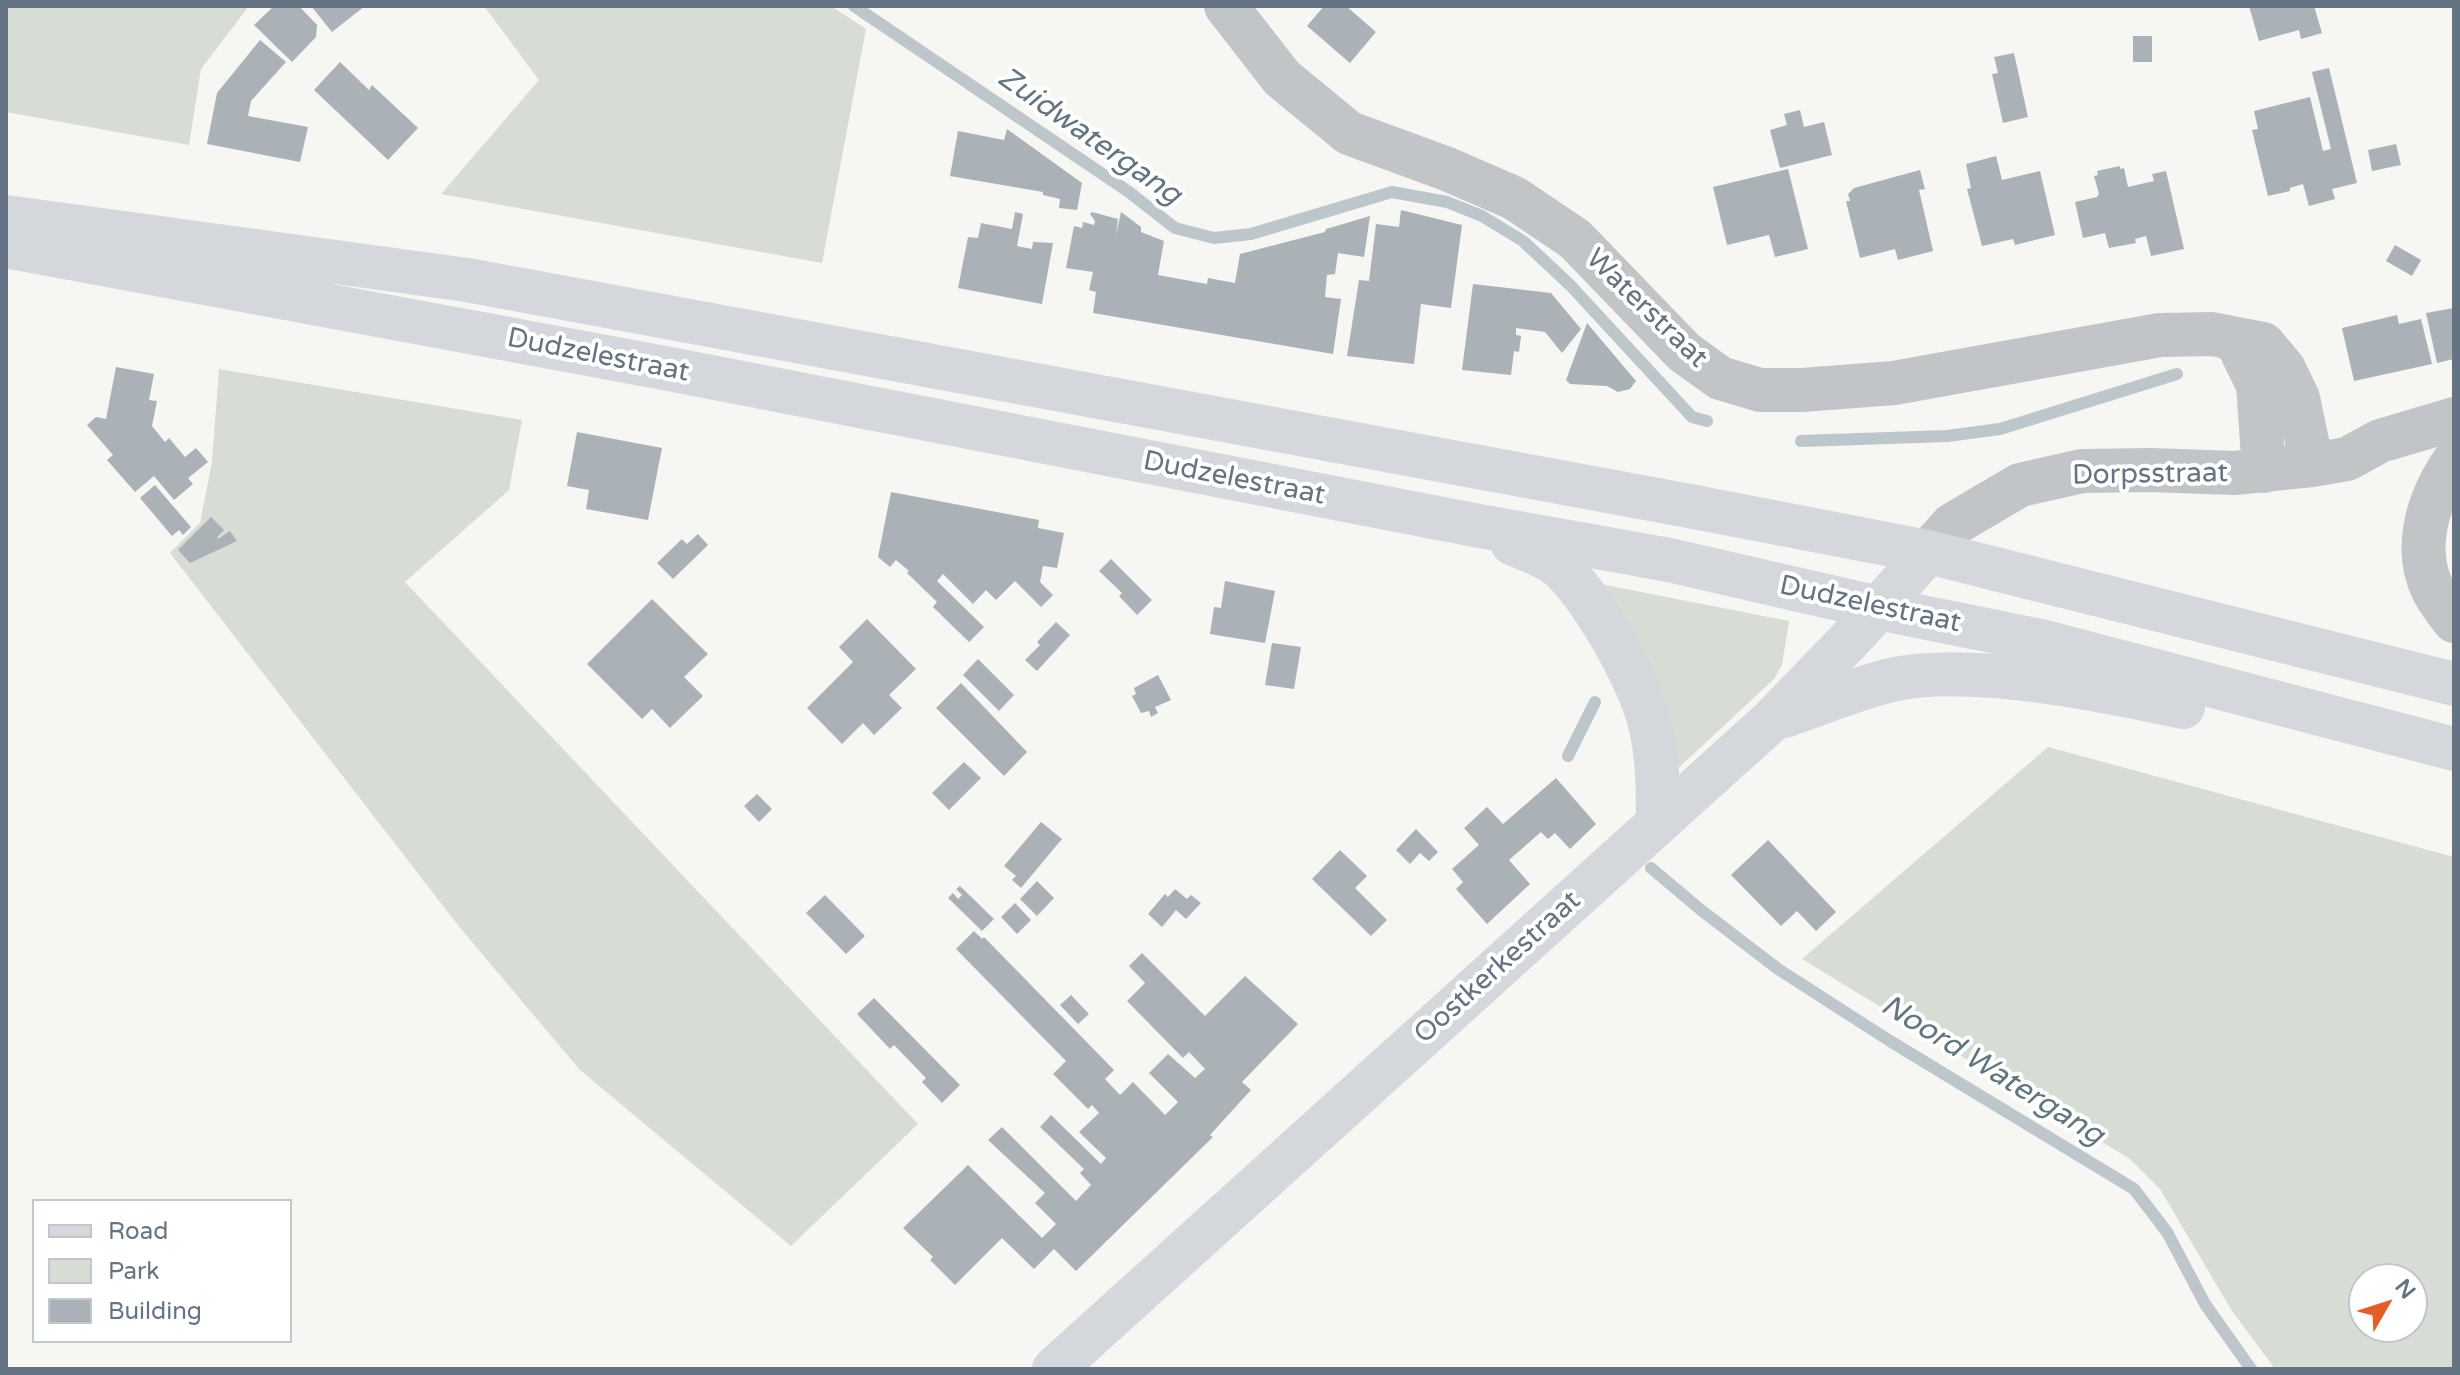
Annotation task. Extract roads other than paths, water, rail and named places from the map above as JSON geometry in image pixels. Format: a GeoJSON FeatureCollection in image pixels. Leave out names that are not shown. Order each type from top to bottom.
{"type":"FeatureCollection","features":[{"type":"Feature","properties":{"kind":"main road","name":"Dudzelestraat"},"geometry":{"type":"LineString","coordinates":[[6,217],[467,280],[1928,552],[2454,684]]}},
{"type":"Feature","properties":{"kind":"main road","name":"Dudzelestraat"},"geometry":{"type":"LineString","coordinates":[[6,246],[1669,560],[1878,608],[2041,641],[2454,749]]}},
{"type":"Feature","properties":{"kind":"main road"},"geometry":{"type":"LineString","coordinates":[[1474,525],[1556,564],[1597,615],[1628,667],[1650,723],[1658,787],[1658,823]]}},
{"type":"Feature","properties":{"kind":"main road","name":"Oostkerkestraat"},"geometry":{"type":"LineString","coordinates":[[1054,1369],[1771,721],[1928,552]]}},
{"type":"Feature","properties":{"kind":"main road"},"geometry":{"type":"LineString","coordinates":[[1771,721],[1893,680],[1956,674],[2130,696],[2454,765]]}},
{"type":"Feature","properties":{"kind":"street","name":"Waterstraat"},"geometry":{"type":"LineString","coordinates":[[1226,6],[1282,78],[1349,133],[1447,169],[1514,198],[1575,239],[1684,352],[1720,378],[1760,390],[1894,383],[2160,335],[2212,334],[2263,344],[2284,369],[2329,462]]}},
{"type":"Feature","properties":{"kind":"street"},"geometry":{"type":"LineString","coordinates":[[2236,340],[2258,385],[2264,471]]}},
{"type":"Feature","properties":{"kind":"street","name":"Dorpsstraat"},"geometry":{"type":"LineString","coordinates":[[1928,552],[1952,525],[2020,485],[2082,471],[2264,471],[2329,462],[2380,441],[2454,419]]}},
{"type":"Feature","properties":{"kind":"street"},"geometry":{"type":"LineString","coordinates":[[2454,458],[2432,500],[2425,527],[2424,559],[2432,590],[2454,621]]}},
{"type":"Feature","properties":{"kind":"street","name":"Dorpsstraat"},"geometry":{"type":"LineString","coordinates":[[2329,462],[2377,470],[2454,458]]}},
{"type":"Feature","properties":{"kind":"waterway","name":"Zuidwatergang"},"geometry":{"type":"LineString","coordinates":[[854,6],[1129,192],[1175,228],[1214,238],[1251,234],[1392,192],[1447,202],[1482,216],[1523,241],[1570,285],[1692,417],[1707,421]]}},
{"type":"Feature","properties":{"kind":"waterway","name":"Zuidwatergang"},"geometry":{"type":"LineString","coordinates":[[1801,441],[1947,436],[2000,429],[2177,374]]}},
{"type":"Feature","properties":{"kind":"waterway","name":"Zuidwatergang"},"geometry":{"type":"LineString","coordinates":[[1568,756],[1595,702]]}},
{"type":"Feature","properties":{"kind":"waterway","name":"Noord Watergang"},"geometry":{"type":"LineString","coordinates":[[1651,868],[1778,969],[2134,1189],[2167,1232],[2205,1304],[2251,1369]]}}]}
